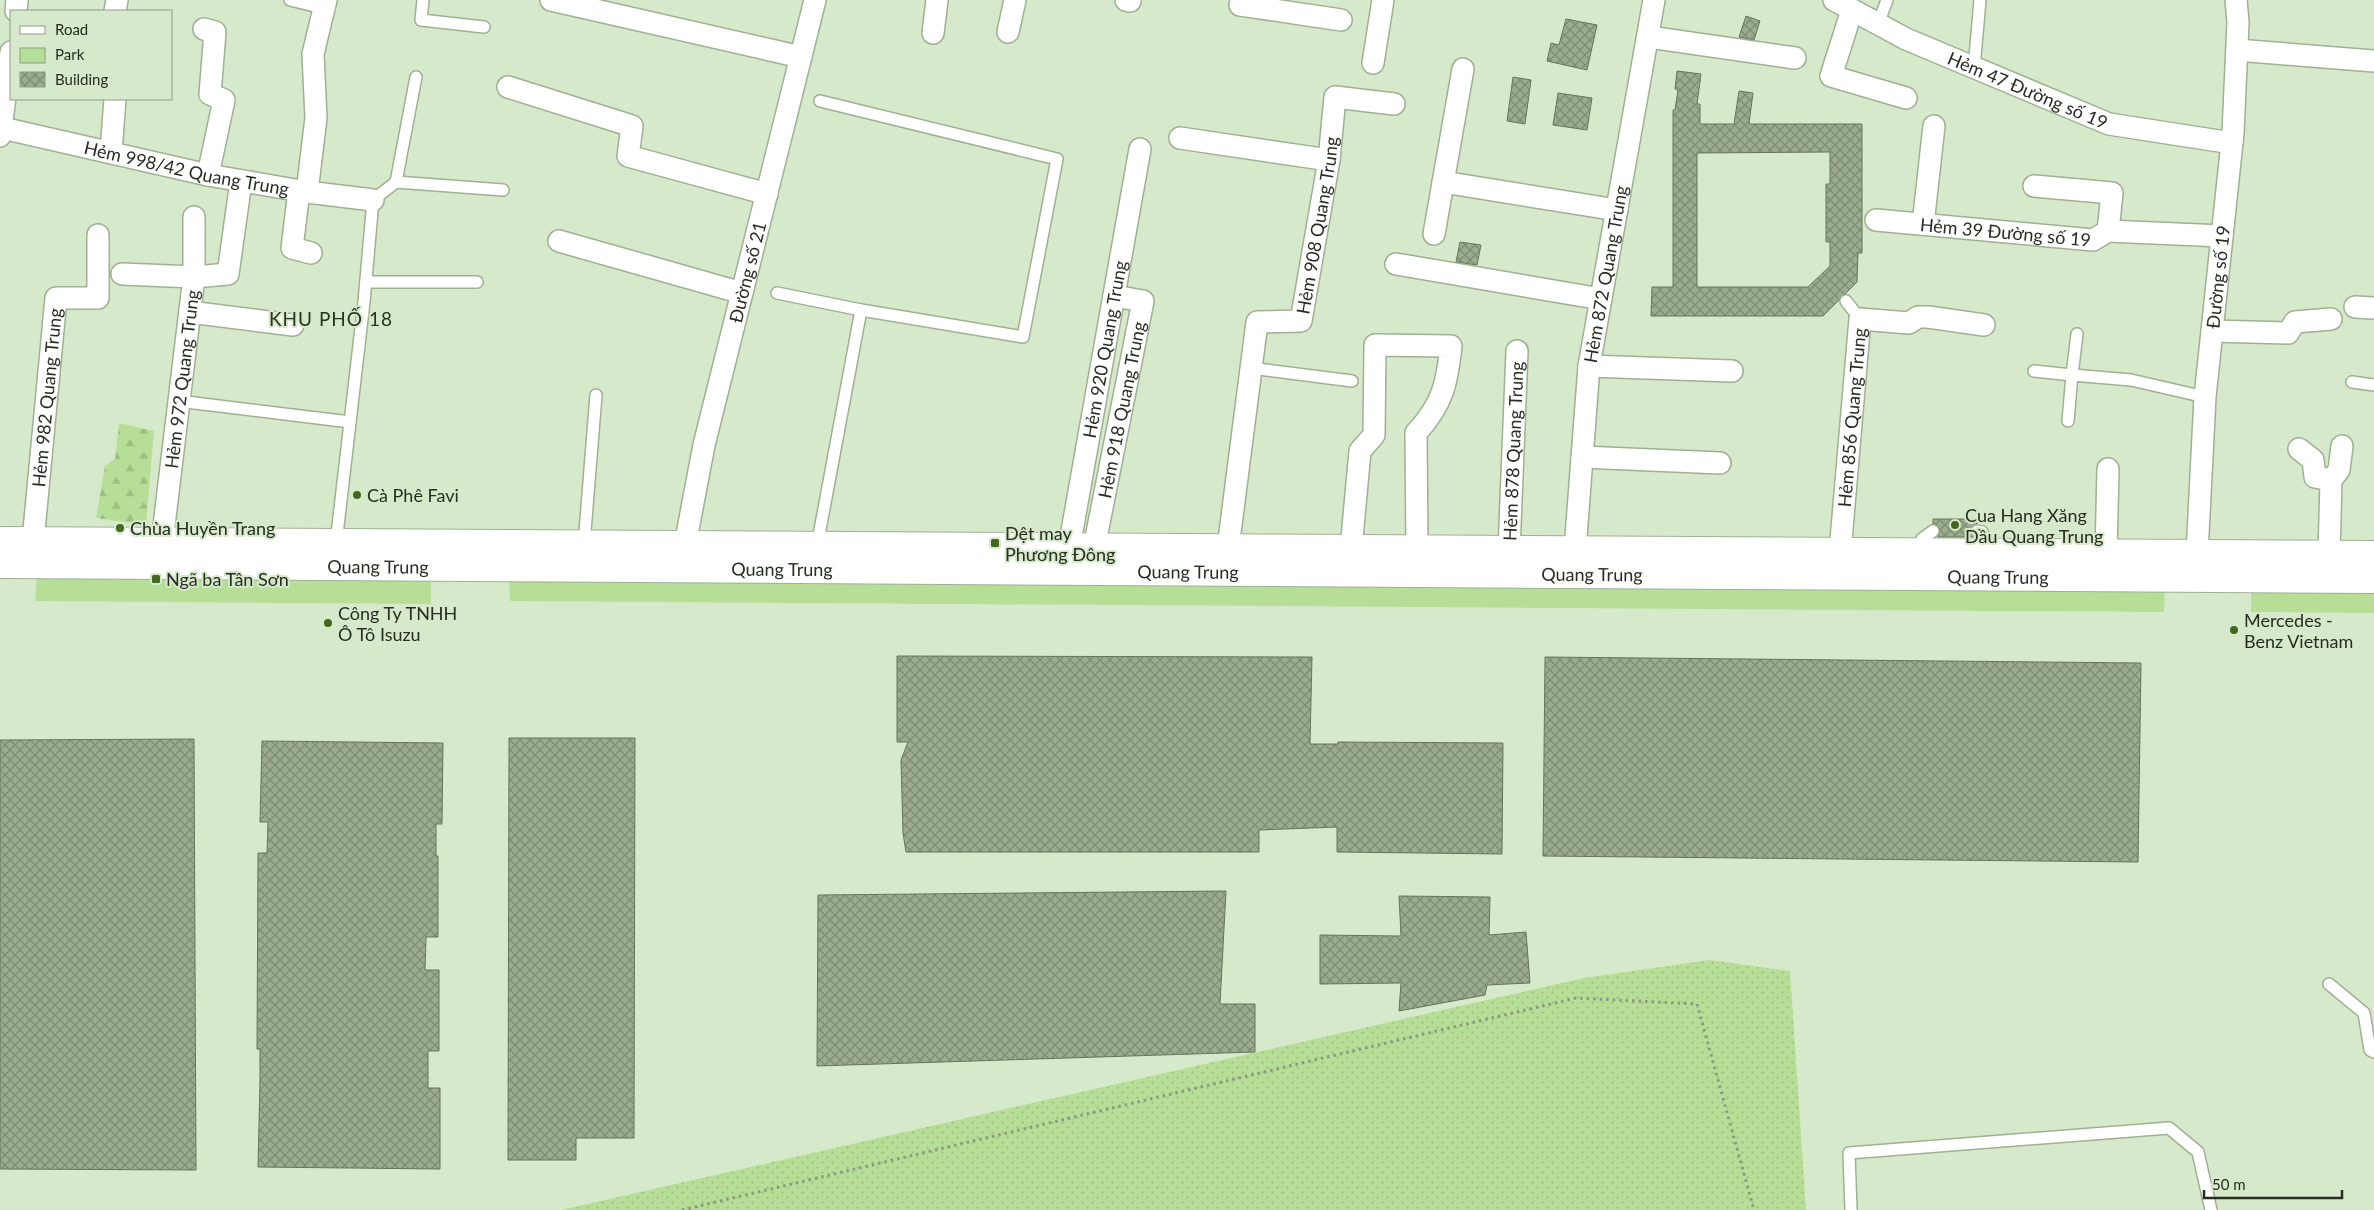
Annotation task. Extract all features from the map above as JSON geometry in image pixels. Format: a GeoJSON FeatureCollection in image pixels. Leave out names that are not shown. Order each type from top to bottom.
{"type":"FeatureCollection","features":[{"type":"Feature","properties":{"kind":"main road","name":"Quang Trung"},"geometry":{"type":"LineString","coordinates":[[0,541],[336,543],[470,556],[584,544],[683,557],[817,546],[1840,552],[1926,542],[1984,542],[2106,554],[2196,566],[2374,579]]}},
{"type":"Feature","properties":{"kind":"main road","name":"Quang Trung"},"geometry":{"type":"LineString","coordinates":[[0,564],[470,556],[2196,566],[2329,555],[2374,555]]}},
{"type":"Feature","properties":{"kind":"street"},"geometry":{"type":"LineString","coordinates":[[552,0],[617,7],[801,57]]}},
{"type":"Feature","properties":{"kind":"street","name":"Đường số 21"},"geometry":{"type":"LineString","coordinates":[[683,557],[704,445],[815,0]]}},
{"type":"Feature","properties":{"kind":"street"},"geometry":{"type":"LineString","coordinates":[[933,33],[937,0]]}},
{"type":"Feature","properties":{"kind":"street"},"geometry":{"type":"LineString","coordinates":[[1008,32],[1015,0]]}},
{"type":"Feature","properties":{"kind":"street"},"geometry":{"type":"LineString","coordinates":[[1373,63],[1383,0]]}},
{"type":"Feature","properties":{"kind":"street","name":"Hẻm 872 Quang Trung"},"geometry":{"type":"LineString","coordinates":[[1575,550],[1589,366],[1649,37],[1654,0]]}},
{"type":"Feature","properties":{"kind":"street","name":"Đường số 19"},"geometry":{"type":"LineString","coordinates":[[2196,566],[2205,397],[2232,143],[2237,50],[2236,0]]}},
{"type":"Feature","properties":{"kind":"street"},"geometry":{"type":"LineString","coordinates":[[311,253],[292,248],[316,118],[313,54],[325,4]]}},
{"type":"Feature","properties":{"kind":"street"},"geometry":{"type":"LineString","coordinates":[[1240,5],[1289,6],[1340,20]]}},
{"type":"Feature","properties":{"kind":"street"},"geometry":{"type":"LineString","coordinates":[[1843,5],[1831,76],[1906,98]]}},
{"type":"Feature","properties":{"kind":"street","name":"Hẻm 47 Đường số 19"},"geometry":{"type":"LineString","coordinates":[[1843,5],[1906,39],[2109,124],[2232,143]]}},
{"type":"Feature","properties":{"kind":"street"},"geometry":{"type":"LineString","coordinates":[[204,29],[216,32],[210,94],[224,100],[208,175]]}},
{"type":"Feature","properties":{"kind":"street"},"geometry":{"type":"LineString","coordinates":[[1649,37],[1794,58]]}},
{"type":"Feature","properties":{"kind":"street"},"geometry":{"type":"LineString","coordinates":[[2237,50],[2374,62]]}},
{"type":"Feature","properties":{"kind":"street"},"geometry":{"type":"LineString","coordinates":[[1,132],[10,60]]}},
{"type":"Feature","properties":{"kind":"street"},"geometry":{"type":"LineString","coordinates":[[1434,234],[1462,69]]}},
{"type":"Feature","properties":{"kind":"street"},"geometry":{"type":"LineString","coordinates":[[508,87],[632,126],[628,156],[767,194]]}},
{"type":"Feature","properties":{"kind":"street","name":"Hẻm 908 Quang Trung"},"geometry":{"type":"LineString","coordinates":[[1228,548],[1257,322],[1301,321],[1329,160],[1335,97],[1394,104]]}},
{"type":"Feature","properties":{"kind":"street"},"geometry":{"type":"LineString","coordinates":[[111,152],[115,100]]}},
{"type":"Feature","properties":{"kind":"street"},"geometry":{"type":"LineString","coordinates":[[1923,224],[1934,126]]}},
{"type":"Feature","properties":{"kind":"street","name":"Hẻm 998/42 Quang Trung"},"geometry":{"type":"LineString","coordinates":[[1,132],[111,152],[208,175],[303,191],[373,200]]}},
{"type":"Feature","properties":{"kind":"street"},"geometry":{"type":"LineString","coordinates":[[1180,138],[1329,160]]}},
{"type":"Feature","properties":{"kind":"street","name":"Hẻm 920 Quang Trung"},"geometry":{"type":"LineString","coordinates":[[1081,548],[1114,296],[1140,149]]}},
{"type":"Feature","properties":{"kind":"street"},"geometry":{"type":"LineString","coordinates":[[122,274],[194,277],[228,274],[241,181]]}},
{"type":"Feature","properties":{"kind":"street"},"geometry":{"type":"LineString","coordinates":[[1443,182],[1617,210]]}},
{"type":"Feature","properties":{"kind":"street"},"geometry":{"type":"LineString","coordinates":[[2034,186],[2112,193],[2108,232]]}},
{"type":"Feature","properties":{"kind":"street","name":"Hẻm 972 Quang Trung"},"geometry":{"type":"LineString","coordinates":[[162,542],[194,277],[194,217]]}},
{"type":"Feature","properties":{"kind":"street","name":"Hẻm 39 Đường số 19"},"geometry":{"type":"LineString","coordinates":[[1876,220],[2093,240],[2108,232],[2222,236]]}},
{"type":"Feature","properties":{"kind":"street","name":"Hẻm 982 Quang Trung"},"geometry":{"type":"LineString","coordinates":[[33,542],[56,298],[98,298],[98,235]]}},
{"type":"Feature","properties":{"kind":"street"},"geometry":{"type":"LineString","coordinates":[[558,241],[742,293]]}},
{"type":"Feature","properties":{"kind":"street"},"geometry":{"type":"LineString","coordinates":[[1396,264],[1601,299]]}},
{"type":"Feature","properties":{"kind":"street","name":"Hẻm 918 Quang Trung"},"geometry":{"type":"LineString","coordinates":[[1081,548],[1143,301],[1114,296]]}},
{"type":"Feature","properties":{"kind":"street"},"geometry":{"type":"LineString","coordinates":[[190,312],[293,325]]}},
{"type":"Feature","properties":{"kind":"street","name":"Hẻm 856 Quang Trung"},"geometry":{"type":"LineString","coordinates":[[1840,552],[1860,319],[1908,323],[1918,317],[1928,317],[1984,324]]}},
{"type":"Feature","properties":{"kind":"street"},"geometry":{"type":"LineString","coordinates":[[2212,331],[2288,333],[2295,322],[2331,319]]}},
{"type":"Feature","properties":{"kind":"street"},"geometry":{"type":"LineString","coordinates":[[1351,549],[1360,451],[1374,435],[1375,345],[1451,346],[1447,382],[1430,417],[1416,433],[1417,549]]}},
{"type":"Feature","properties":{"kind":"street","name":"Hẻm 878 Quang Trung"},"geometry":{"type":"LineString","coordinates":[[1509,550],[1517,351]]}},
{"type":"Feature","properties":{"kind":"street"},"geometry":{"type":"LineString","coordinates":[[1589,366],[1732,371]]}},
{"type":"Feature","properties":{"kind":"street"},"geometry":{"type":"LineString","coordinates":[[2329,555],[2331,480],[2339,470],[2342,446]]}},
{"type":"Feature","properties":{"kind":"street"},"geometry":{"type":"LineString","coordinates":[[2298,449],[2313,460],[2315,477],[2331,480]]}},
{"type":"Feature","properties":{"kind":"street"},"geometry":{"type":"LineString","coordinates":[[1582,458],[1720,463]]}},
{"type":"Feature","properties":{"kind":"street"},"geometry":{"type":"LineString","coordinates":[[2106,554],[2108,469]]}},
{"type":"Feature","properties":{"kind":"lane"},"geometry":{"type":"LineString","coordinates":[[290,0],[325,4]]}},
{"type":"Feature","properties":{"kind":"lane"},"geometry":{"type":"LineString","coordinates":[[423,0],[421,20],[484,28]]}},
{"type":"Feature","properties":{"kind":"lane"},"geometry":{"type":"LineString","coordinates":[[1878,24],[1887,0]]}},
{"type":"Feature","properties":{"kind":"lane"},"geometry":{"type":"LineString","coordinates":[[1974,68],[1980,0]]}},
{"type":"Feature","properties":{"kind":"lane"},"geometry":{"type":"LineString","coordinates":[[336,543],[366,282],[373,200],[396,182],[416,77]]}},
{"type":"Feature","properties":{"kind":"lane"},"geometry":{"type":"LineString","coordinates":[[777,293],[861,310],[1023,337],[1057,159],[820,101]]}},
{"type":"Feature","properties":{"kind":"lane"},"geometry":{"type":"LineString","coordinates":[[396,182],[503,190]]}},
{"type":"Feature","properties":{"kind":"lane"},"geometry":{"type":"LineString","coordinates":[[366,282],[478,282]]}},
{"type":"Feature","properties":{"kind":"lane"},"geometry":{"type":"LineString","coordinates":[[1846,301],[1860,319]]}},
{"type":"Feature","properties":{"kind":"lane"},"geometry":{"type":"LineString","coordinates":[[817,546],[861,310]]}},
{"type":"Feature","properties":{"kind":"lane"},"geometry":{"type":"LineString","coordinates":[[2068,421],[2077,334]]}},
{"type":"Feature","properties":{"kind":"lane"},"geometry":{"type":"LineString","coordinates":[[1251,368],[1352,381]]}},
{"type":"Feature","properties":{"kind":"lane"},"geometry":{"type":"LineString","coordinates":[[2034,371],[2131,380],[2205,397]]}},
{"type":"Feature","properties":{"kind":"lane"},"geometry":{"type":"LineString","coordinates":[[2352,382],[2374,385]]}},
{"type":"Feature","properties":{"kind":"lane"},"geometry":{"type":"LineString","coordinates":[[584,544],[596,395]]}},
{"type":"Feature","properties":{"kind":"lane"},"geometry":{"type":"LineString","coordinates":[[178,401],[350,422]]}},
{"type":"Feature","properties":{"kind":"lane"},"geometry":{"type":"LineString","coordinates":[[2329,984],[2364,1013],[2370,1050],[2374,1052]]}},
{"type":"Feature","properties":{"kind":"lane"},"geometry":{"type":"LineString","coordinates":[[1851,1210],[1849,1153],[2169,1128],[2198,1152],[2211,1210]]}},
{"type":"Feature","properties":{"kind":"path"},"geometry":{"type":"LineString","coordinates":[[682,1210],[1576,998],[1697,1004],[1754,1210]]}},
{"type":"Feature","properties":{"kind":"green space"},"geometry":{"type":"Polygon","coordinates":[[[119,423],[154,431],[146,525],[96,518],[105,466],[115,459],[119,423]]]}},
{"type":"Feature","properties":{"kind":"green space"},"geometry":{"type":"Polygon","coordinates":[[[37,576],[431,578],[431,604],[35,601],[37,576]]]}},
{"type":"Feature","properties":{"kind":"green space"},"geometry":{"type":"Polygon","coordinates":[[[509,578],[2165,587],[2164,612],[510,601],[509,578]]]}},
{"type":"Feature","properties":{"kind":"green space"},"geometry":{"type":"Polygon","coordinates":[[[2251,586],[2374,587],[2374,613],[2251,612],[2251,586]]]}},
{"type":"Feature","properties":{"kind":"green space"},"geometry":{"type":"Polygon","coordinates":[[[1710,960],[1790,971],[1806,1210],[561,1210],[1584,978],[1710,960]]]}},
{"type":"Feature","properties":{"kind":"building"},"geometry":{"type":"Polygon","coordinates":[[[1746,16],[1760,21],[1754,40],[1739,37],[1746,16]]]}},
{"type":"Feature","properties":{"kind":"building"},"geometry":{"type":"Polygon","coordinates":[[[1566,19],[1597,25],[1587,70],[1547,61],[1551,43],[1559,45],[1566,19]]]}},
{"type":"Feature","properties":{"kind":"building"},"geometry":{"type":"Polygon","coordinates":[[[1677,71],[1701,74],[1697,104],[1700,104],[1700,124],[1734,124],[1739,91],[1753,93],[1749,124],[1862,124],[1862,253],[1858,253],[1857,282],[1823,316],[1651,316],[1652,287],[1673,287],[1673,110],[1675,110],[1678,90],[1675,89],[1677,71]],[[1830,152],[1697,153],[1697,287],[1808,287],[1830,266],[1830,242],[1826,242],[1826,184],[1830,184],[1830,152]]]}},
{"type":"Feature","properties":{"kind":"building"},"geometry":{"type":"Polygon","coordinates":[[[1513,77],[1531,80],[1525,124],[1507,121],[1513,77]]]}},
{"type":"Feature","properties":{"kind":"building"},"geometry":{"type":"Polygon","coordinates":[[[1558,93],[1592,98],[1587,130],[1553,125],[1558,93]]]}},
{"type":"Feature","properties":{"kind":"building"},"geometry":{"type":"Polygon","coordinates":[[[1460,242],[1481,245],[1477,265],[1456,262],[1460,242]]]}},
{"type":"Feature","properties":{"kind":"building","name":"Cua Hang Xăng Dầu Quang Trung"},"geometry":{"type":"Polygon","coordinates":[[[1933,519],[1977,519],[1977,524],[1970,529],[1973,537],[1938,537],[1940,530],[1936,524],[1933,524],[1933,519]]]}},
{"type":"Feature","properties":{"kind":"building"},"geometry":{"type":"Polygon","coordinates":[[[897,656],[1312,657],[1310,744],[1338,744],[1338,742],[1503,743],[1502,854],[1337,852],[1337,827],[1259,830],[1259,852],[906,852],[903,833],[901,760],[908,742],[897,742],[897,656]]]}},
{"type":"Feature","properties":{"kind":"building"},"geometry":{"type":"Polygon","coordinates":[[[1545,657],[2141,663],[2138,862],[1543,856],[1545,657]]]}},
{"type":"Feature","properties":{"kind":"building"},"geometry":{"type":"Polygon","coordinates":[[[509,738],[635,738],[634,1138],[576,1138],[576,1160],[508,1160],[509,738]]]}},
{"type":"Feature","properties":{"kind":"building"},"geometry":{"type":"Polygon","coordinates":[[[194,739],[196,1170],[0,1169],[0,740],[194,739]]]}},
{"type":"Feature","properties":{"kind":"building"},"geometry":{"type":"Polygon","coordinates":[[[262,741],[443,743],[442,824],[436,824],[438,937],[426,937],[425,970],[439,970],[439,1051],[428,1051],[428,1088],[440,1088],[440,1169],[258,1167],[260,1049],[257,1049],[258,853],[267,853],[268,822],[260,822],[262,741]]]}},
{"type":"Feature","properties":{"kind":"building"},"geometry":{"type":"Polygon","coordinates":[[[1226,891],[1220,1004],[1255,1004],[1255,1052],[817,1066],[818,895],[1226,891]]]}},
{"type":"Feature","properties":{"kind":"building"},"geometry":{"type":"Polygon","coordinates":[[[1399,896],[1490,897],[1489,935],[1526,932],[1530,983],[1487,985],[1485,995],[1399,1011],[1401,983],[1320,984],[1320,935],[1401,936],[1399,896]]]}},
{"type":"Feature","properties":{"kind":"place","name":"Cà Phê Favi"},"geometry":{"type":"Point","coordinates":[357,495]}},
{"type":"Feature","properties":{"kind":"place","name":"Cua Hang Xăng Dầu Quang Trung"},"geometry":{"type":"Point","coordinates":[1955,525]}},
{"type":"Feature","properties":{"kind":"place","name":"Chùa Huyền Trang"},"geometry":{"type":"Point","coordinates":[120,528]}},
{"type":"Feature","properties":{"kind":"place","name":"Dệt may Phương Đông"},"geometry":{"type":"Point","coordinates":[995,543]}},
{"type":"Feature","properties":{"kind":"place","name":"Ngã ba Tân Sơn"},"geometry":{"type":"Point","coordinates":[156,579]}},
{"type":"Feature","properties":{"kind":"place","name":"Công Ty TNHH Ô Tô Isuzu"},"geometry":{"type":"Point","coordinates":[328,623]}},
{"type":"Feature","properties":{"kind":"place","name":"Mercedes - Benz Vietnam"},"geometry":{"type":"Point","coordinates":[2234,630]}},
{"type":"Feature","properties":{"kind":"district","name":"KHU PHỐ 18"},"geometry":{"type":"Point","coordinates":[331,318]}}]}
